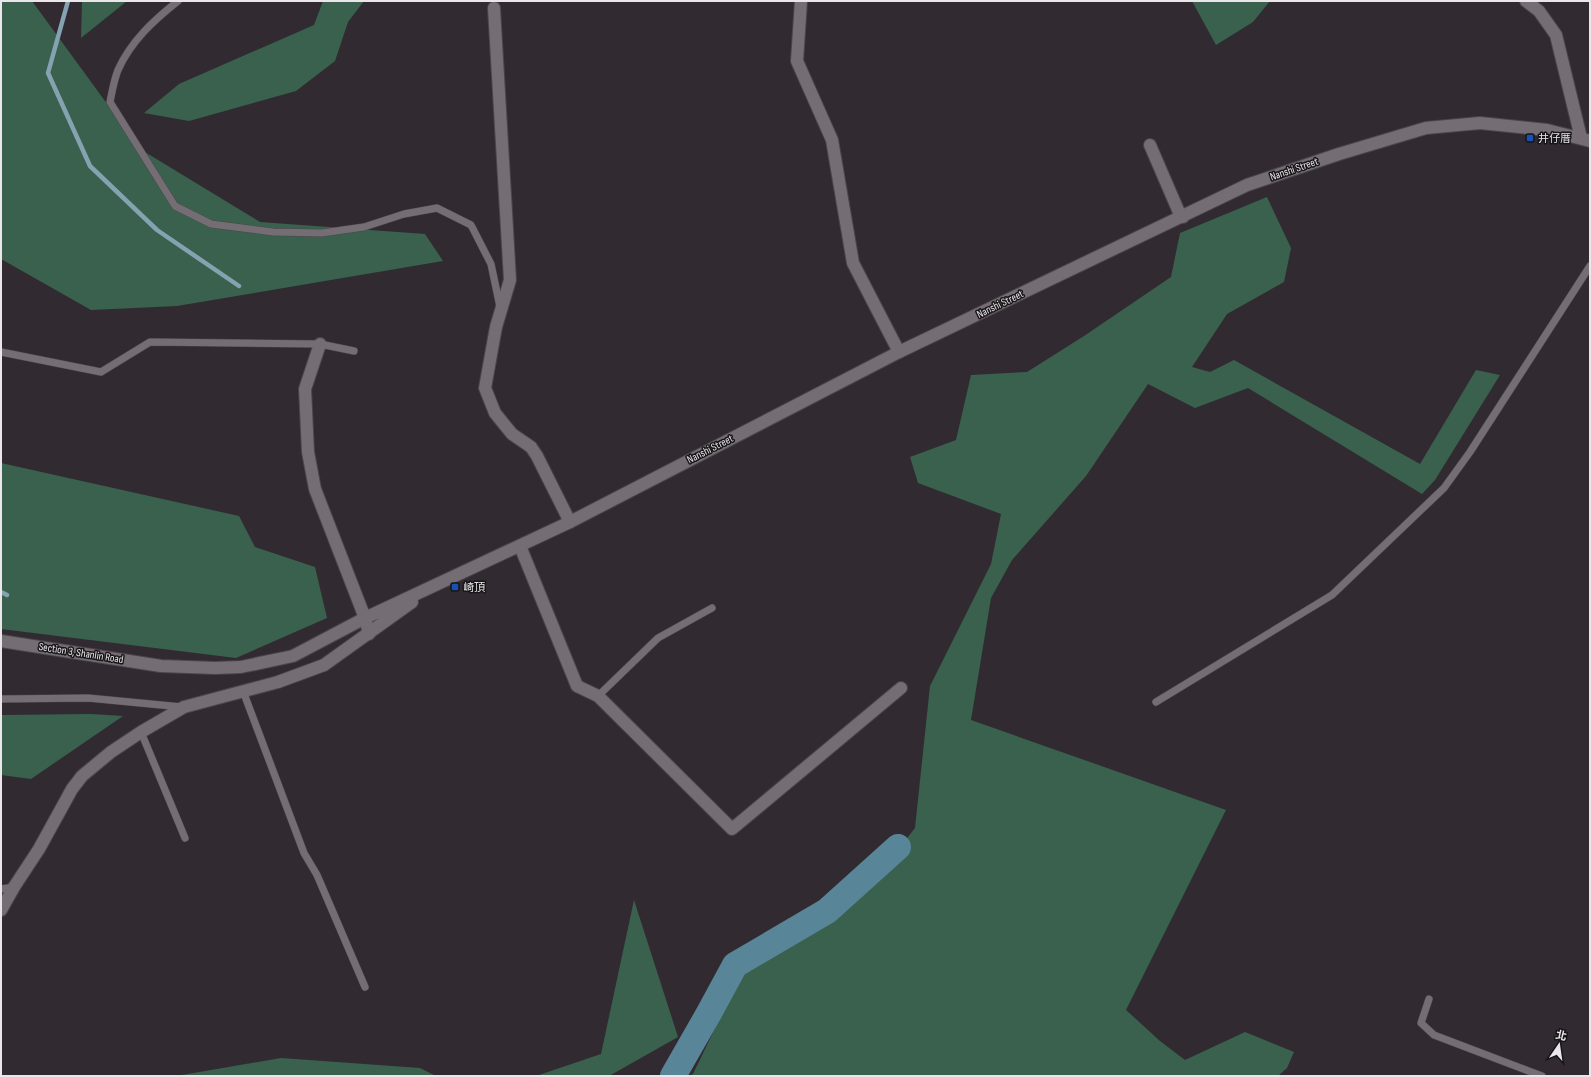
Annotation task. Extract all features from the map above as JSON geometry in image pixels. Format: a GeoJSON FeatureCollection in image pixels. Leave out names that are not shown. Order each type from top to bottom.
{"type":"FeatureCollection","features":[{"type":"Feature","properties":{"kind":"street"},"geometry":{"type":"LineString","coordinates":[[801,1],[797,61],[832,140],[853,263],[899,352]]}},
{"type":"Feature","properties":{"kind":"street"},"geometry":{"type":"LineString","coordinates":[[1526,1],[1539,10],[1556,34],[1585,140]]}},
{"type":"Feature","properties":{"kind":"street"},"geometry":{"type":"LineString","coordinates":[[494,8],[510,280],[496,327],[485,388],[495,414],[512,434],[531,447],[537,456],[570,522]]}},
{"type":"Feature","properties":{"kind":"street","name":"Nanshi Street"},"geometry":{"type":"LineString","coordinates":[[437,583],[570,522],[899,352],[1247,185],[1339,154],[1426,128],[1480,123],[1547,130],[1585,140]]}},
{"type":"Feature","properties":{"kind":"street"},"geometry":{"type":"LineString","coordinates":[[1150,145],[1182,217]]}},
{"type":"Feature","properties":{"kind":"street"},"geometry":{"type":"LineString","coordinates":[[320,344],[305,389],[308,452],[315,489],[365,618],[369,634]]}},
{"type":"Feature","properties":{"kind":"street"},"geometry":{"type":"LineString","coordinates":[[520,546],[577,686],[598,696],[732,829],[901,688]]}},
{"type":"Feature","properties":{"kind":"street"},"geometry":{"type":"LineString","coordinates":[[1,910],[39,849],[72,789],[82,776],[111,752],[141,732],[184,707],[278,682],[324,665],[369,634],[437,583]]}},
{"type":"Feature","properties":{"kind":"street","name":"Section 3, Shanlin Road"},"geometry":{"type":"LineString","coordinates":[[1,641],[161,666],[215,668],[241,667],[293,656],[365,618],[437,583]]}},
{"type":"Feature","properties":{"kind":"lane"},"geometry":{"type":"LineString","coordinates":[[178,1],[139,36],[118,70],[110,102],[175,206],[211,224],[273,232],[322,233],[364,227],[404,214],[437,208],[471,225],[490,264],[501,311]]}},
{"type":"Feature","properties":{"kind":"lane"},"geometry":{"type":"LineString","coordinates":[[1156,702],[1332,595],[1444,488],[1470,452],[1590,266]]}},
{"type":"Feature","properties":{"kind":"lane"},"geometry":{"type":"LineString","coordinates":[[1,352],[101,372],[150,342],[320,344],[354,351]]}},
{"type":"Feature","properties":{"kind":"lane"},"geometry":{"type":"LineString","coordinates":[[598,696],[658,638],[712,608]]}},
{"type":"Feature","properties":{"kind":"lane"},"geometry":{"type":"LineString","coordinates":[[243,691],[304,853],[317,875],[365,987]]}},
{"type":"Feature","properties":{"kind":"lane"},"geometry":{"type":"LineString","coordinates":[[1,699],[88,698],[184,707]]}},
{"type":"Feature","properties":{"kind":"lane"},"geometry":{"type":"LineString","coordinates":[[141,732],[185,838]]}},
{"type":"Feature","properties":{"kind":"lane"},"geometry":{"type":"LineString","coordinates":[[1,889],[14,887]]}},
{"type":"Feature","properties":{"kind":"lane"},"geometry":{"type":"LineString","coordinates":[[1429,1000],[1422,1023],[1434,1036],[1542,1076]]}},
{"type":"Feature","properties":{"kind":"green space"},"geometry":{"type":"Polygon","coordinates":[[[1,1],[32,1],[140,149],[260,222],[425,234],[443,261],[177,306],[91,310],[1,259],[1,1]]]}},
{"type":"Feature","properties":{"kind":"green space"},"geometry":{"type":"Polygon","coordinates":[[[82,1],[127,1],[81,38],[82,1]]]}},
{"type":"Feature","properties":{"kind":"green space"},"geometry":{"type":"Polygon","coordinates":[[[323,1],[364,1],[348,22],[335,61],[296,91],[189,121],[144,113],[179,84],[314,25],[323,1]]]}},
{"type":"Feature","properties":{"kind":"green space"},"geometry":{"type":"Polygon","coordinates":[[[1192,1],[1270,1],[1253,22],[1216,45],[1192,1]]]}},
{"type":"Feature","properties":{"kind":"green space"},"geometry":{"type":"Polygon","coordinates":[[[1267,197],[1291,248],[1284,282],[1227,314],[1192,367],[1210,372],[1234,360],[1420,464],[1476,370],[1500,375],[1435,480],[1422,494],[1248,388],[1195,408],[1148,384],[1086,476],[1012,560],[991,598],[971,720],[1226,810],[1126,1010],[1160,1041],[1185,1060],[1245,1032],[1294,1052],[1287,1068],[1278,1076],[688,1076],[693,1074],[743,970],[866,891],[915,828],[930,686],[991,564],[1001,514],[918,483],[910,457],[956,440],[971,375],[1027,372],[1084,336],[1171,277],[1180,233],[1267,197]]]}},
{"type":"Feature","properties":{"kind":"green space"},"geometry":{"type":"Polygon","coordinates":[[[1,463],[239,516],[255,547],[315,567],[327,618],[236,658],[1,629],[1,463]]]}},
{"type":"Feature","properties":{"kind":"green space"},"geometry":{"type":"Polygon","coordinates":[[[91,714],[123,716],[31,779],[1,775],[1,715],[91,714]]]}},
{"type":"Feature","properties":{"kind":"green space"},"geometry":{"type":"Polygon","coordinates":[[[634,900],[678,1037],[609,1076],[536,1076],[601,1054],[634,900]]]}},
{"type":"Feature","properties":{"kind":"green space"},"geometry":{"type":"Polygon","coordinates":[[[281,1058],[420,1068],[436,1076],[176,1076],[281,1058]]]}},
{"type":"Feature","properties":{"kind":"waterway"},"geometry":{"type":"LineString","coordinates":[[68,1],[48,73],[90,166],[157,230],[239,286]]}},
{"type":"Feature","properties":{"kind":"waterway"},"geometry":{"type":"LineString","coordinates":[[1,592],[7,595]]}},
{"type":"Feature","properties":{"kind":"waterway"},"geometry":{"type":"LineString","coordinates":[[673,1076],[735,965],[827,911],[898,847]]}},
{"type":"Feature","properties":{"kind":"place","name":"井仔厝"},"geometry":{"type":"Point","coordinates":[1530,138]}},
{"type":"Feature","properties":{"kind":"place","name":"崎頂"},"geometry":{"type":"Point","coordinates":[455,587]}}]}
